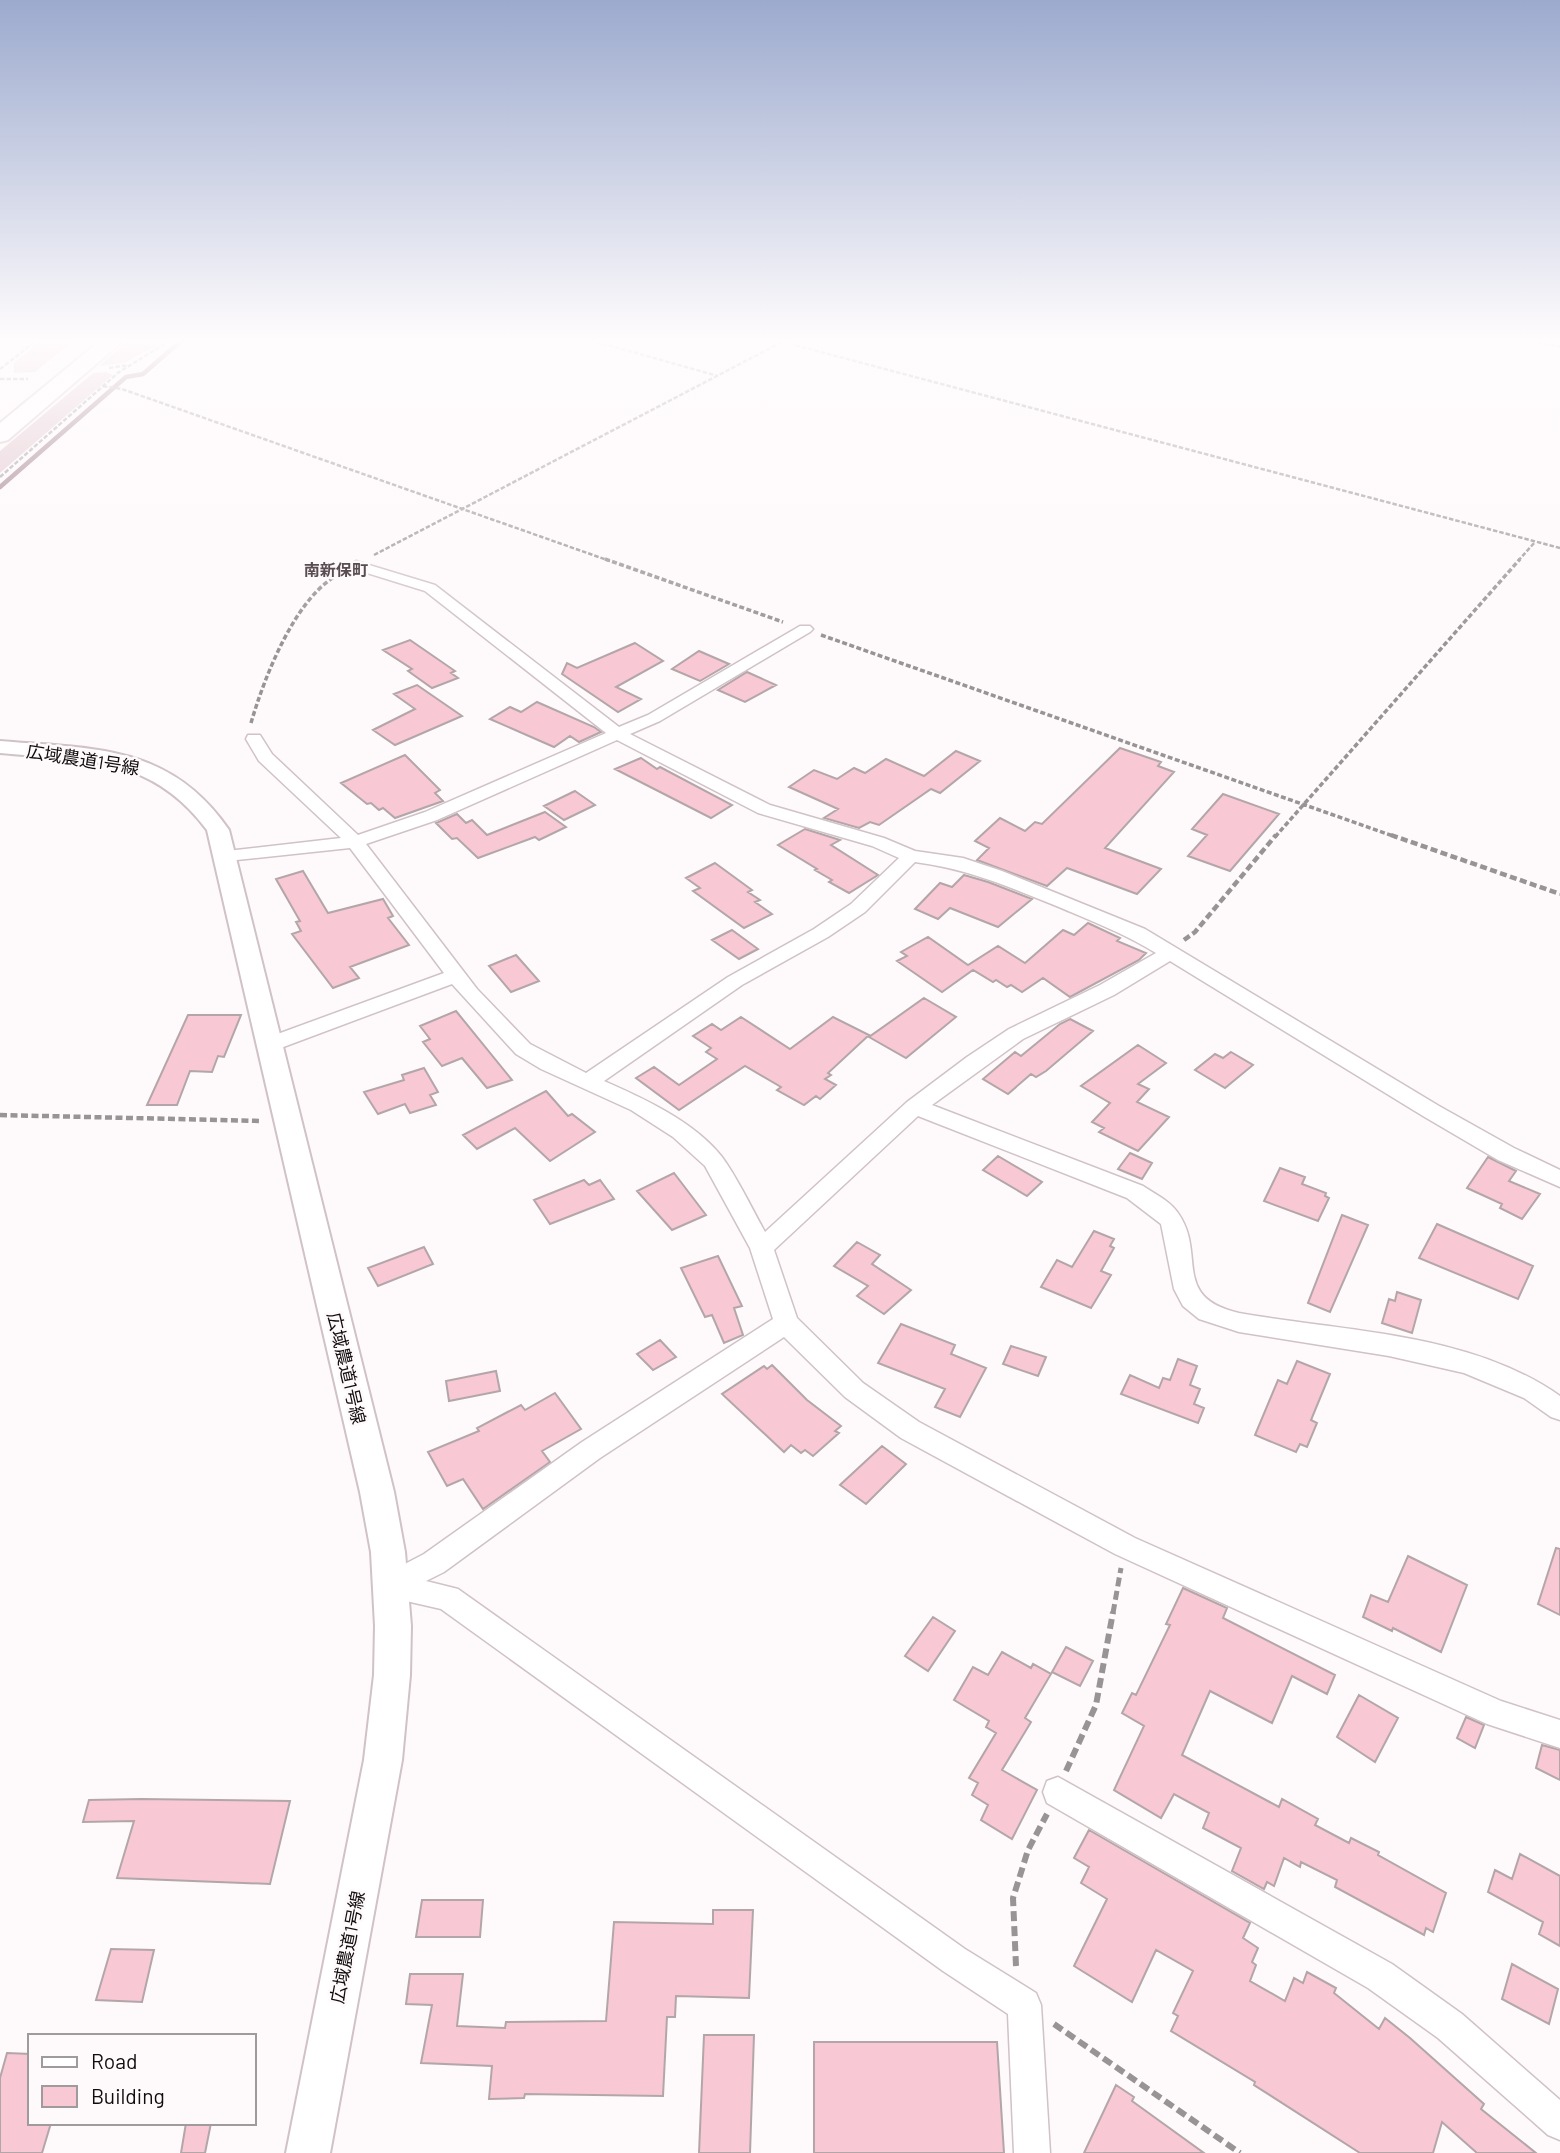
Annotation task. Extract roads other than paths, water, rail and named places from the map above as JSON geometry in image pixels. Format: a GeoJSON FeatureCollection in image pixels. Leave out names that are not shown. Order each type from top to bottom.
{"type":"FeatureCollection","features":[{"type":"Feature","properties":{"kind":"street"},"geometry":{"type":"LineString","coordinates":[[356,565],[430,588],[619,735],[707,782],[764,809],[878,842],[911,856],[957,862],[1120,925],[1431,1111],[1506,1154],[1560,1179]]}},
{"type":"Feature","properties":{"kind":"street"},"geometry":{"type":"LineString","coordinates":[[227,856],[355,842],[431,816],[654,718],[805,629]]}},
{"type":"Feature","properties":{"kind":"street"},"geometry":{"type":"LineString","coordinates":[[254,739],[265,757],[355,842],[456,976],[523,1049],[639,1105],[681,1132],[713,1161],[762,1248],[786,1323],[853,1390],[910,1430],[1125,1546],[1497,1714],[1560,1734]]}},
{"type":"Feature","properties":{"kind":"street","name":"広域農道1号線"},"geometry":{"type":"LineString","coordinates":[[0,747],[113,760],[148,769],[177,785],[200,805],[218,830],[227,856],[376,1492],[388,1552],[393,1626],[392,1675],[383,1760],[308,2153]]}},
{"type":"Feature","properties":{"kind":"street"},"geometry":{"type":"LineString","coordinates":[[589,1081],[735,981],[821,933],[858,908],[911,856]]}},
{"type":"Feature","properties":{"kind":"street"},"geometry":{"type":"LineString","coordinates":[[762,1248],[915,1107],[1016,1034],[1107,990],[1170,953]]}},
{"type":"Feature","properties":{"kind":"street"},"geometry":{"type":"LineString","coordinates":[[271,1044],[456,976]]}},
{"type":"Feature","properties":{"kind":"street"},"geometry":{"type":"LineString","coordinates":[[915,1107],[1135,1192],[1152,1203],[1171,1221],[1187,1291],[1199,1307],[1220,1317],[1434,1355],[1513,1380],[1560,1410]]}},
{"type":"Feature","properties":{"kind":"street"},"geometry":{"type":"LineString","coordinates":[[390,1586],[434,1563],[591,1450],[786,1323]]}},
{"type":"Feature","properties":{"kind":"street"},"geometry":{"type":"LineString","coordinates":[[390,1586],[448,1598],[670,1759],[954,1959],[1024,2005],[1032,2153]]}},
{"type":"Feature","properties":{"kind":"street"},"geometry":{"type":"LineString","coordinates":[[1058,1792],[1380,1976],[1450,2026],[1560,2123]]}},
{"type":"Feature","properties":{"kind":"waterway"},"geometry":{"type":"LineString","coordinates":[[0,487],[53,440]]}},
{"type":"Feature","properties":{"kind":"district","name":"南新保町"},"geometry":{"type":"Point","coordinates":[336,569]}}]}
